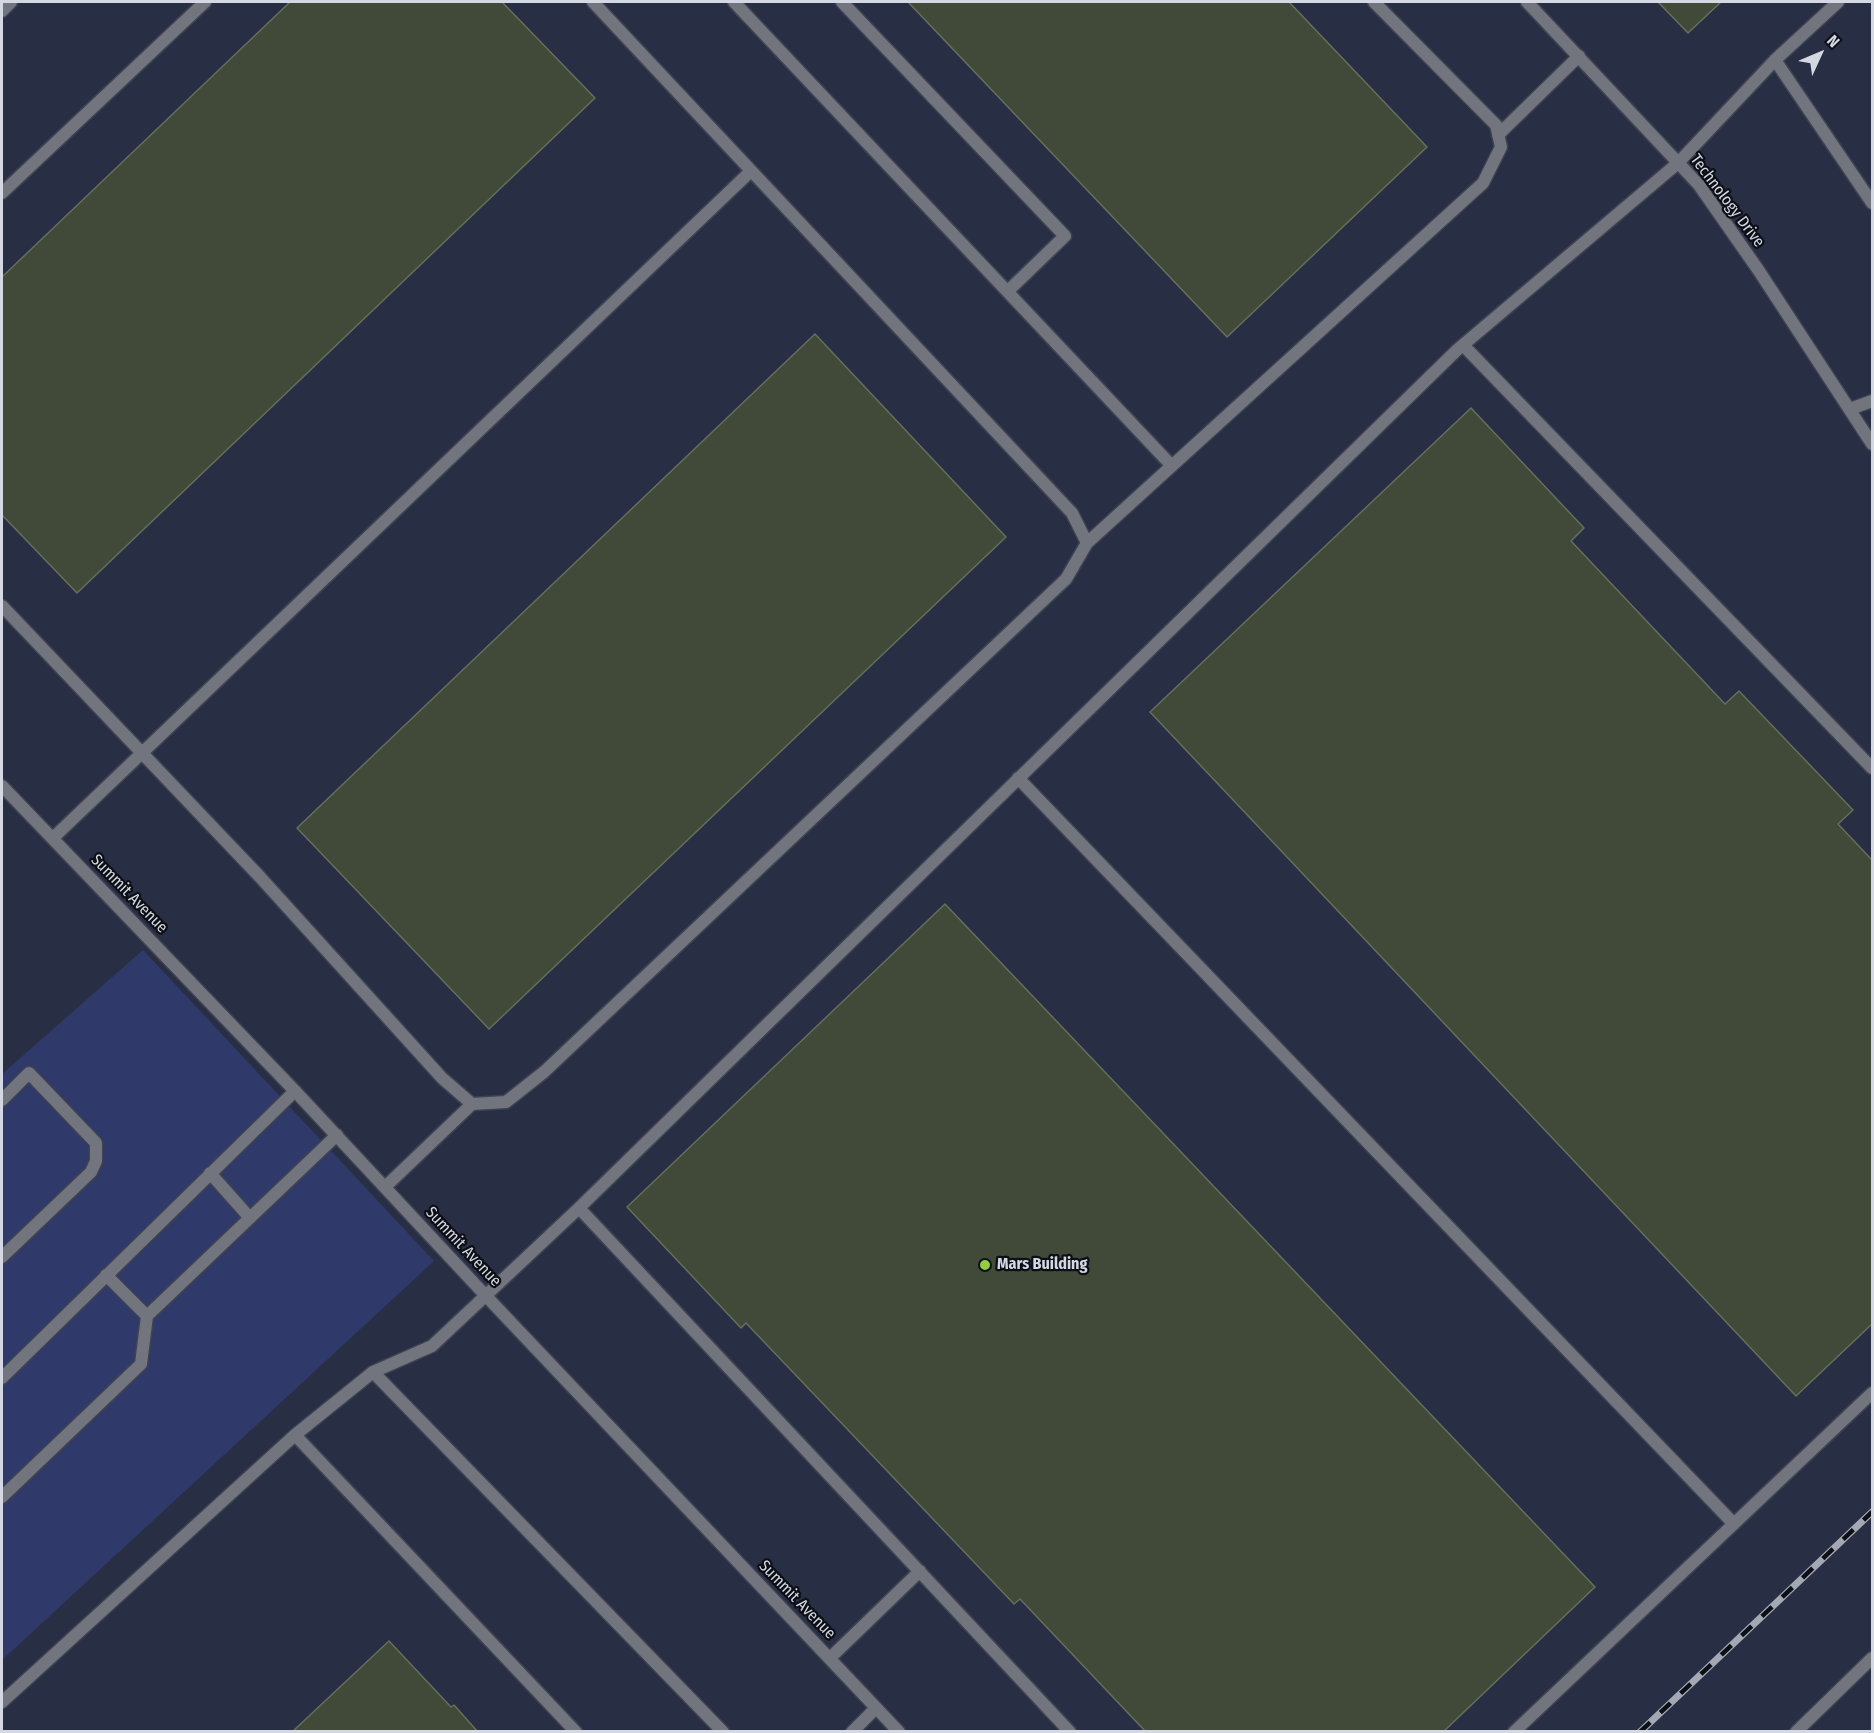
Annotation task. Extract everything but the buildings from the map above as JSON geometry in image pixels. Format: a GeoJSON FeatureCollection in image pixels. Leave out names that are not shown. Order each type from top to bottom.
{"type":"FeatureCollection","features":[{"type":"Feature","properties":{"kind":"street"},"geometry":{"type":"LineString","coordinates":[[2,10],[11,2]]}},
{"type":"Feature","properties":{"kind":"street"},"geometry":{"type":"LineString","coordinates":[[2,193],[205,2]]}},
{"type":"Feature","properties":{"kind":"street"},"geometry":{"type":"LineString","coordinates":[[592,2],[1072,513],[1087,543]]}},
{"type":"Feature","properties":{"kind":"street"},"geometry":{"type":"LineString","coordinates":[[734,2],[1172,466]]}},
{"type":"Feature","properties":{"kind":"street"},"geometry":{"type":"LineString","coordinates":[[842,2],[1065,236],[1008,291]]}},
{"type":"Feature","properties":{"kind":"street"},"geometry":{"type":"LineString","coordinates":[[385,1187],[472,1104],[507,1102],[544,1072],[1066,579],[1087,543],[1483,183],[1501,147],[1496,125],[1374,2]]}},
{"type":"Feature","properties":{"kind":"street","name":"Technology Drive"},"geometry":{"type":"LineString","coordinates":[[1527,2],[1699,185],[1759,271],[1872,444]]}},
{"type":"Feature","properties":{"kind":"street"},"geometry":{"type":"LineString","coordinates":[[2,1702],[295,1435],[373,1372],[432,1346],[486,1296],[579,1208],[1463,345],[1678,163],[1776,60],[1838,2]]}},
{"type":"Feature","properties":{"kind":"street"},"geometry":{"type":"LineString","coordinates":[[1498,135],[1579,56]]}},
{"type":"Feature","properties":{"kind":"street"},"geometry":{"type":"LineString","coordinates":[[1776,60],[1872,203]]}},
{"type":"Feature","properties":{"kind":"street"},"geometry":{"type":"LineString","coordinates":[[52,838],[751,171]]}},
{"type":"Feature","properties":{"kind":"street"},"geometry":{"type":"LineString","coordinates":[[1463,345],[1872,768]]}},
{"type":"Feature","properties":{"kind":"street"},"geometry":{"type":"LineString","coordinates":[[1850,410],[1872,401]]}},
{"type":"Feature","properties":{"kind":"street"},"geometry":{"type":"LineString","coordinates":[[2,606],[260,877],[442,1078],[472,1104]]}},
{"type":"Feature","properties":{"kind":"street"},"geometry":{"type":"LineString","coordinates":[[1018,778],[1734,1524]]}},
{"type":"Feature","properties":{"kind":"street","name":"Summit Avenue"},"geometry":{"type":"LineString","coordinates":[[2,786],[295,1090],[486,1296],[899,1731]]}},
{"type":"Feature","properties":{"kind":"street"},"geometry":{"type":"LineString","coordinates":[[2,1100],[30,1073],[96,1143],[96,1161],[91,1172],[2,1257]]}},
{"type":"Feature","properties":{"kind":"street"},"geometry":{"type":"LineString","coordinates":[[2,1378],[295,1090]]}},
{"type":"Feature","properties":{"kind":"street"},"geometry":{"type":"LineString","coordinates":[[2,1497],[141,1364],[147,1316],[337,1135]]}},
{"type":"Feature","properties":{"kind":"street"},"geometry":{"type":"LineString","coordinates":[[210,1173],[250,1218]]}},
{"type":"Feature","properties":{"kind":"street"},"geometry":{"type":"LineString","coordinates":[[579,1208],[1070,1731]]}},
{"type":"Feature","properties":{"kind":"street"},"geometry":{"type":"LineString","coordinates":[[106,1275],[147,1316]]}},
{"type":"Feature","properties":{"kind":"street"},"geometry":{"type":"LineString","coordinates":[[373,1372],[723,1731]]}},
{"type":"Feature","properties":{"kind":"street"},"geometry":{"type":"LineString","coordinates":[[1514,1731],[1872,1393]]}},
{"type":"Feature","properties":{"kind":"street"},"geometry":{"type":"LineString","coordinates":[[295,1435],[576,1731]]}},
{"type":"Feature","properties":{"kind":"street"},"geometry":{"type":"LineString","coordinates":[[830,1658],[920,1571]]}},
{"type":"Feature","properties":{"kind":"street"},"geometry":{"type":"LineString","coordinates":[[1796,1731],[1872,1658]]}},
{"type":"Feature","properties":{"kind":"street"},"geometry":{"type":"LineString","coordinates":[[852,1731],[876,1708]]}},
{"type":"Feature","properties":{"kind":"shaded area"},"geometry":{"type":"Polygon","coordinates":[[[2,2],[1872,2],[1872,1731],[2,1732],[2,2]]]}},
{"type":"Feature","properties":{"kind":"shaded area"},"geometry":{"type":"Polygon","coordinates":[[[143,950],[434,1261],[2,1660],[2,1074],[143,950]]]}},
{"type":"Feature","properties":{"kind":"railway"},"geometry":{"type":"LineString","coordinates":[[1640,1732],[1872,1512]]}},
{"type":"Feature","properties":{"kind":"place","name":"Mars Building"},"geometry":{"type":"Point","coordinates":[985,1265]}}]}
